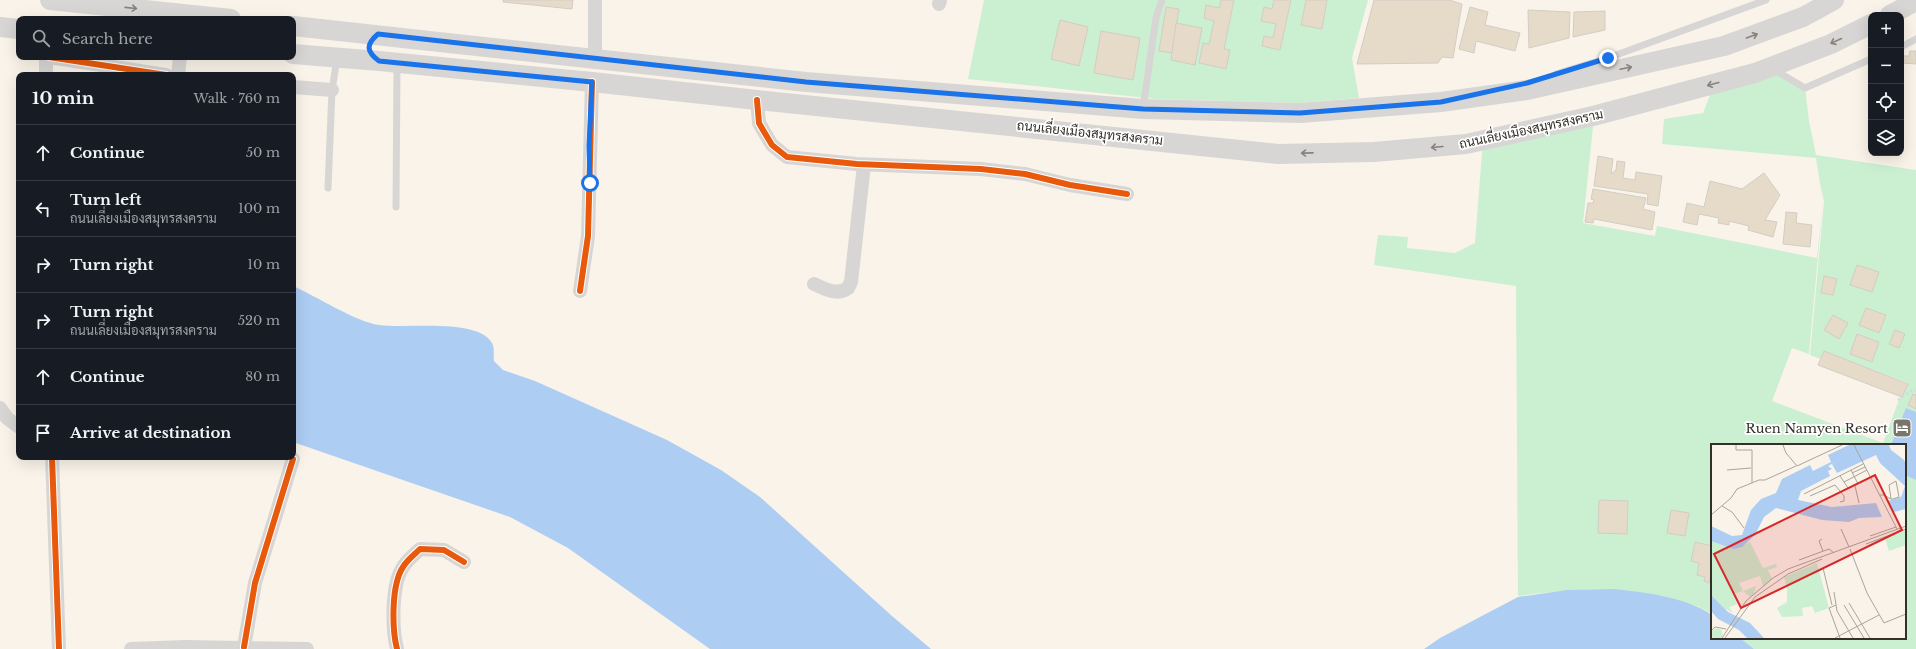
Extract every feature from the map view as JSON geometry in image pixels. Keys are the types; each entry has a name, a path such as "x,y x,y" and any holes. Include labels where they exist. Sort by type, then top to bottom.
{"main road":[{"path":"50,0 202,16"},
{"name":"ถนนเลี่ยงเมืองสมุทรสงคราม","path":"296,26 378,34 806,82 1143,109 1300,113 1441,102 1527,90 1724,46 1803,17 1834,0"},
{"name":"ถนนเลี่ยงเมืองสมุทรสงคราม","path":"296,54 592,82 1278,154 1374,152 1466,144 1593,116 1755,73 1831,44 1868,26"},
{"path":"0,28 16,29"},
{"path":"337,58 348,53 351,47 348,35 338,30"},
{"path":"378,34 372,39 369,50 371,54 388,62"}],"street":[{"path":"595,0 595,59"},
{"path":"46,72 48,60"},
{"path":"68,60 146,72"},
{"path":"178,72 180,60"},
{"path":"580,291 588,236 592,82"},
{"path":"296,87 332,90"},
{"path":"757,100 759,123 772,145 787,157 864,165 981,169 1025,174 1070,185 1126,194"},
{"path":"814,284 831,291 838,292 848,288 851,282 864,165"},
{"path":"0,408 7,418 16,424"},
{"path":"52,460 59,649"},
{"path":"244,647 255,583 293,460"},
{"path":"397,649 393,617 394,597 402,568 420,549 444,550 464,562"},
{"path":"131,649 244,647 308,649"}],"lane":[{"path":"1143,109 1156,18 1162,0"},
{"path":"1549,76 1608,58 1766,0"},
{"path":"1904,46 1916,40"},
{"path":"328,188 332,90 337,58"},
{"path":"1755,73 1778,72 1805,88 1868,60"},
{"path":"388,62 396,207"},
{"path":"1441,102 1535,80"}],"path":[{"path":"1898,400 1912,391 1916,391"}],"green space":[{"path":"984,0 1368,0 1352,58 1359,98 1299,103 1156,99 968,79"},
{"path":"1755,73 1778,73 1805,88 1809,121 1816,155 1916,170 1916,649 1754,649 1741,639 1906,639 1906,444 1711,444 1711,613 1682,601 1614,590 1576,590 1518,596 1516,286 1374,265 1378,235 1408,237 1407,248 1455,253 1475,243 1483,140 1593,116","holes":["1714,85 1703,113 1664,119 1662,144 1816,158 1823,202 1817,258 1657,226 1655,236 1583,223 1594,117","1821,184 1824,202 1810,355 1821,359 1824,351 1908,383 1902,397 1900,397 1883,443 1772,401 1792,348 1809,354 1823,202"]}],"water":[{"path":"296,287 348,314 370,323 391,326 457,327 472,330 484,335 493,345 494,361 503,370 535,381 667,440 721,470 760,497 892,616 931,649 710,649 568,548 510,517 296,443"},
{"path":"1906,408 1916,412 1916,480 1906,475 1906,444 1891,444"},
{"path":"1613,589 1664,596 1690,604 1711,614 1711,639 1741,639 1754,649 1424,649 1440,638 1518,597 1567,590"}],"building":[{"path":"503,0 573,0 572,9 503,2"},
{"path":"1221,0 1234,0 1224,49 1230,50 1226,69 1199,63 1203,43 1209,44 1214,21 1204,18 1206,5 1219,8"},
{"path":"1274,0 1291,0 1280,50 1262,46 1264,36 1273,38 1276,24 1261,21 1264,7 1272,9"},
{"path":"1306,0 1327,0 1322,29 1301,25"},
{"path":"1374,0 1449,0 1462,4 1453,58 1442,57 1438,63 1357,64"},
{"path":"1166,7 1179,9 1172,53 1159,51"},
{"path":"1470,7 1488,12 1485,25 1520,33 1515,51 1476,41 1474,53 1459,49"},
{"path":"1528,10 1570,12 1569,38 1529,48"},
{"path":"1605,11 1605,30 1573,37 1574,12"},
{"path":"1060,20 1088,27 1079,66 1051,59"},
{"path":"1176,23 1202,28 1195,65 1171,60"},
{"path":"1101,31 1140,38 1133,80 1094,73"},
{"path":"1910,51 1916,51 1916,64 1904,63 1904,56 1909,56"},
{"path":"1598,156 1613,159 1611,174 1616,170 1617,161 1625,162 1623,178 1635,180 1636,172 1662,176 1658,206 1647,204 1648,194 1594,186"},
{"path":"1764,173 1780,195 1765,220 1777,222 1773,237 1748,230 1749,226 1729,221 1729,225 1718,223 1719,218 1699,214 1697,225 1683,222 1687,203 1704,207 1710,181 1742,189"},
{"path":"1593,189 1646,198 1643,209 1655,212 1652,230 1594,219 1593,223 1585,222 1588,203 1593,203 1594,200 1591,199"},
{"path":"1786,212 1797,213 1796,223 1812,225 1810,247 1783,244"},
{"path":"1857,265 1879,272 1872,292 1850,285"},
{"path":"1824,276 1837,279 1833,295 1821,293"},
{"path":"1866,308 1886,315 1879,333 1859,325"},
{"path":"1833,315 1848,323 1839,339 1824,330"},
{"path":"1895,330 1905,334 1899,348 1889,344"},
{"path":"1857,334 1879,342 1872,362 1850,354"},
{"path":"1824,351 1908,384 1902,397 1818,365"},
{"path":"1913,394 1916,395 1916,409 1908,405"},
{"path":"1599,500 1628,501 1627,534 1598,533"},
{"path":"1671,510 1689,513 1685,536 1667,533"},
{"path":"1695,542 1711,546 1711,574 1709,583 1704,581 1705,577 1697,575 1699,563 1691,561"}],"cycle path":[{"path":"68,60 146,72"},
{"path":"580,291 588,236 592,82"},
{"path":"757,100 759,123 772,145 787,157 857,164 981,169 1025,174 1070,185 1127,194"},
{"path":"52,460 59,649"},
{"path":"244,647 255,583 293,460"},
{"path":"397,649 394,630 396,585 405,564 420,549 444,550 464,562"}],"place":[{"name":"Ruen Namyen Resort","path":"1902,428"}],"route":[{"path":"590,183 589,146 592,82 379,61 371,54 369,50 369,44 372,39 378,34 806,82 1143,109 1300,113 1441,102 1527,83 1608,58"}]}
